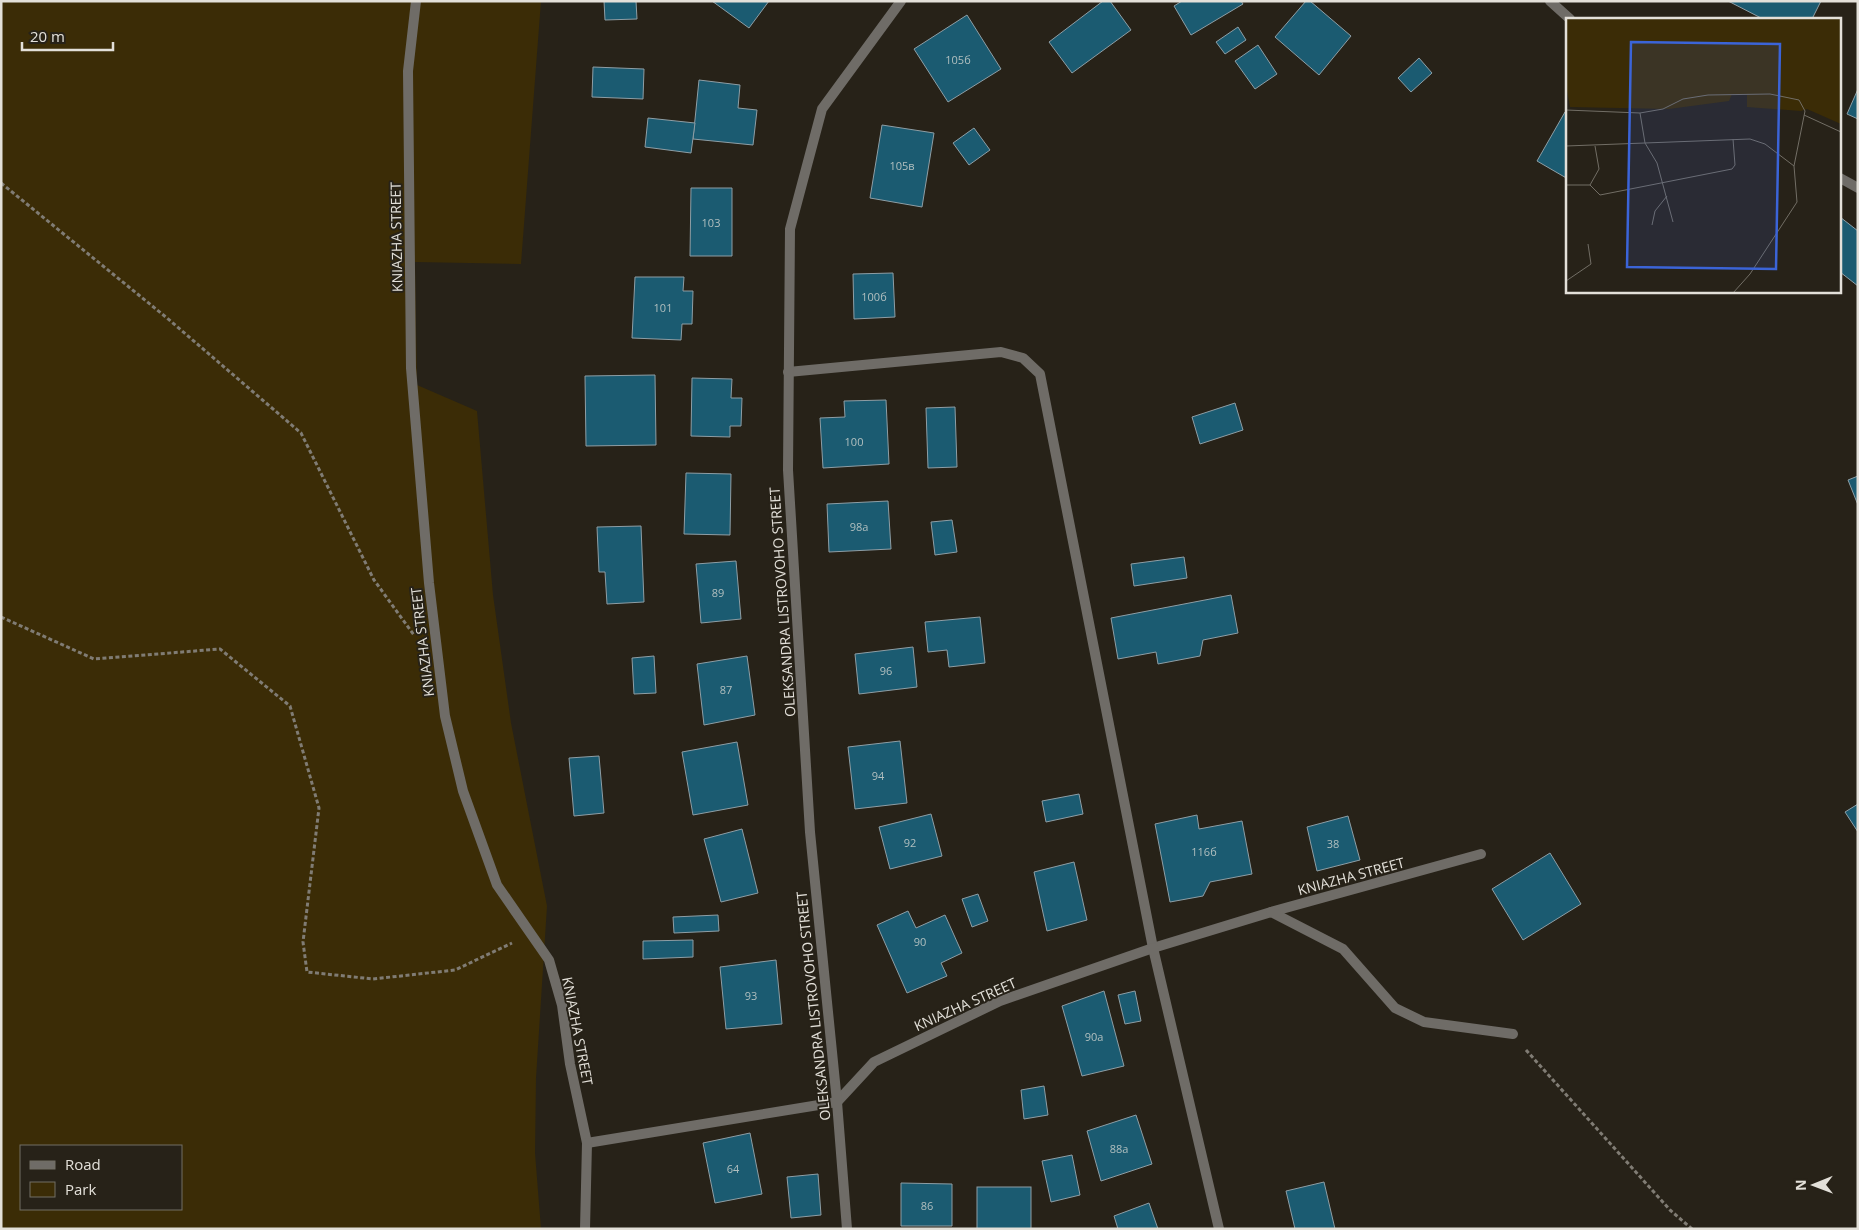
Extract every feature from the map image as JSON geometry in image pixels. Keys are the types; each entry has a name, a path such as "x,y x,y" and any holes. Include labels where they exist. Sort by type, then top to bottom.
{"street":[{"name":"KNIAZHA STREET","path":"416,1 408,71 411,368 429,583 445,716 463,791 497,885 549,960 562,1004 570,1064 587,1142"},
{"name":"OLEKSANDRA LISTROVOHO STREET","path":"847,1229 837,1102 810,832 788,470 790,229 822,108 901,1"},
{"path":"1550,1 1569,18"},
{"path":"1842,179 1858,188"},
{"path":"788,372 1001,352 1023,358 1040,374 1153,948 1219,1229"},
{"name":"KNIAZHA STREET","path":"837,1102 874,1062 1000,1001 1153,948 1271,912 1481,854"},
{"path":"1271,912 1343,949 1395,1008 1424,1022 1513,1034"},
{"path":"585,1229 587,1142 837,1102"}],"path":[{"path":"1,184 167,318 301,433 374,580 417,640"},
{"path":"1,617 94,659 220,649 290,706 319,808 303,942 307,972 373,979 455,970 531,935"},
{"path":"1513,1034 1670,1210 1692,1229"}],"green space":[{"path":"1,1 541,1 521,264 415,262 417,385 477,411 493,595 511,723 547,906 536,1078 535,1153 541,1229 1,1229"}],"building":[{"path":"604,1 636,1 637,19 605,20"},
{"path":"712,1 769,1 749,28"},
{"path":"1103,1 1110,1 1131,30 1072,73 1049,42"},
{"path":"1182,1 1241,1 1243,4 1191,35 1174,6"},
{"path":"1306,1 1310,1 1351,36 1319,75 1275,37"},
{"path":"1728,1 1821,1 1812,18 1761,18"},
{"path":"967,15 1001,69 948,102 914,49"},
{"path":"1238,27 1246,40 1225,54 1216,42"},
{"path":"1258,45 1277,74 1255,89 1235,61"},
{"path":"1419,58 1432,73 1411,92 1398,78"},
{"path":"593,67 644,69 643,99 592,97"},
{"path":"699,80 740,85 738,108 757,110 753,145 693,139"},
{"path":"1858,89 1858,119 1847,114"},
{"path":"1565,112 1566,178 1537,161"},
{"path":"648,118 695,123 691,153 645,147"},
{"path":"882,125 934,133 922,207 870,198"},
{"path":"974,128 990,150 969,165 953,143"},
{"path":"691,188 732,188 732,256 690,256"},
{"path":"1842,219 1858,231 1858,286 1842,274"},
{"path":"893,273 895,317 854,319 853,274"},
{"path":"635,277 684,277 683,291 693,291 692,324 682,324 681,340 632,338"},
{"path":"655,375 656,445 586,446 585,376"},
{"path":"692,378 732,379 731,398 742,398 741,426 730,426 730,437 691,436"},
{"path":"886,400 889,464 823,468 820,418 845,417 844,401"},
{"path":"1235,403 1243,430 1200,444 1192,417"},
{"path":"955,407 957,467 928,468 926,408"},
{"path":"686,473 731,474 730,535 684,534"},
{"path":"1858,476 1858,505 1848,480"},
{"path":"888,501 891,549 829,552 827,504"},
{"path":"952,520 957,552 935,555 931,522"},
{"path":"641,526 644,602 607,604 605,572 599,572 597,527"},
{"path":"1184,557 1187,578 1134,586 1131,564"},
{"path":"736,561 741,619 701,623 696,564"},
{"path":"1231,595 1238,633 1203,640 1200,656 1158,664 1156,652 1118,659 1111,618"},
{"path":"980,617 985,663 949,667 947,650 928,652 925,622"},
{"path":"913,647 917,687 859,694 855,654"},
{"path":"654,656 656,693 634,694 632,658"},
{"path":"747,656 755,715 704,725 697,664"},
{"path":"900,741 907,803 855,809 848,747"},
{"path":"737,742 748,805 693,815 682,752"},
{"path":"599,756 604,813 574,816 569,758"},
{"path":"1079,794 1083,814 1046,822 1042,801"},
{"path":"1858,804 1858,832 1845,812"},
{"path":"931,814 942,856 890,869 879,827"},
{"path":"1197,815 1199,829 1242,821 1252,874 1210,882 1203,896 1170,902 1155,824"},
{"path":"1348,816 1360,860 1317,871 1307,827"},
{"path":"742,829 758,893 721,902 704,839"},
{"path":"1550,853 1581,904 1523,940 1492,889"},
{"path":"1074,862 1087,920 1047,931 1034,872"},
{"path":"978,894 988,921 972,927 962,899"},
{"path":"908,911 916,928 945,915 962,953 941,963 947,976 907,993 877,925"},
{"path":"718,915 719,931 674,933 673,917"},
{"path":"693,940 693,957 643,959 643,941"},
{"path":"776,960 782,1024 726,1029 720,967"},
{"path":"1104,991 1124,1066 1082,1076 1062,1006"},
{"path":"1135,991 1141,1021 1125,1024 1118,995"},
{"path":"1044,1086 1048,1115 1024,1119 1021,1090"},
{"path":"1136,1115 1152,1164 1101,1181 1087,1131"},
{"path":"750,1133 762,1194 715,1203 703,1143"},
{"path":"1072,1155 1080,1195 1051,1202 1042,1161"},
{"path":"818,1174 821,1215 791,1218 787,1177"},
{"path":"1324,1182 1335,1229 1295,1229 1286,1191"},
{"path":"901,1183 952,1184 952,1226 901,1226"},
{"path":"977,1187 1031,1187 1031,1229 977,1229"},
{"path":"1149,1203 1158,1229 1118,1229 1114,1216"}]}
